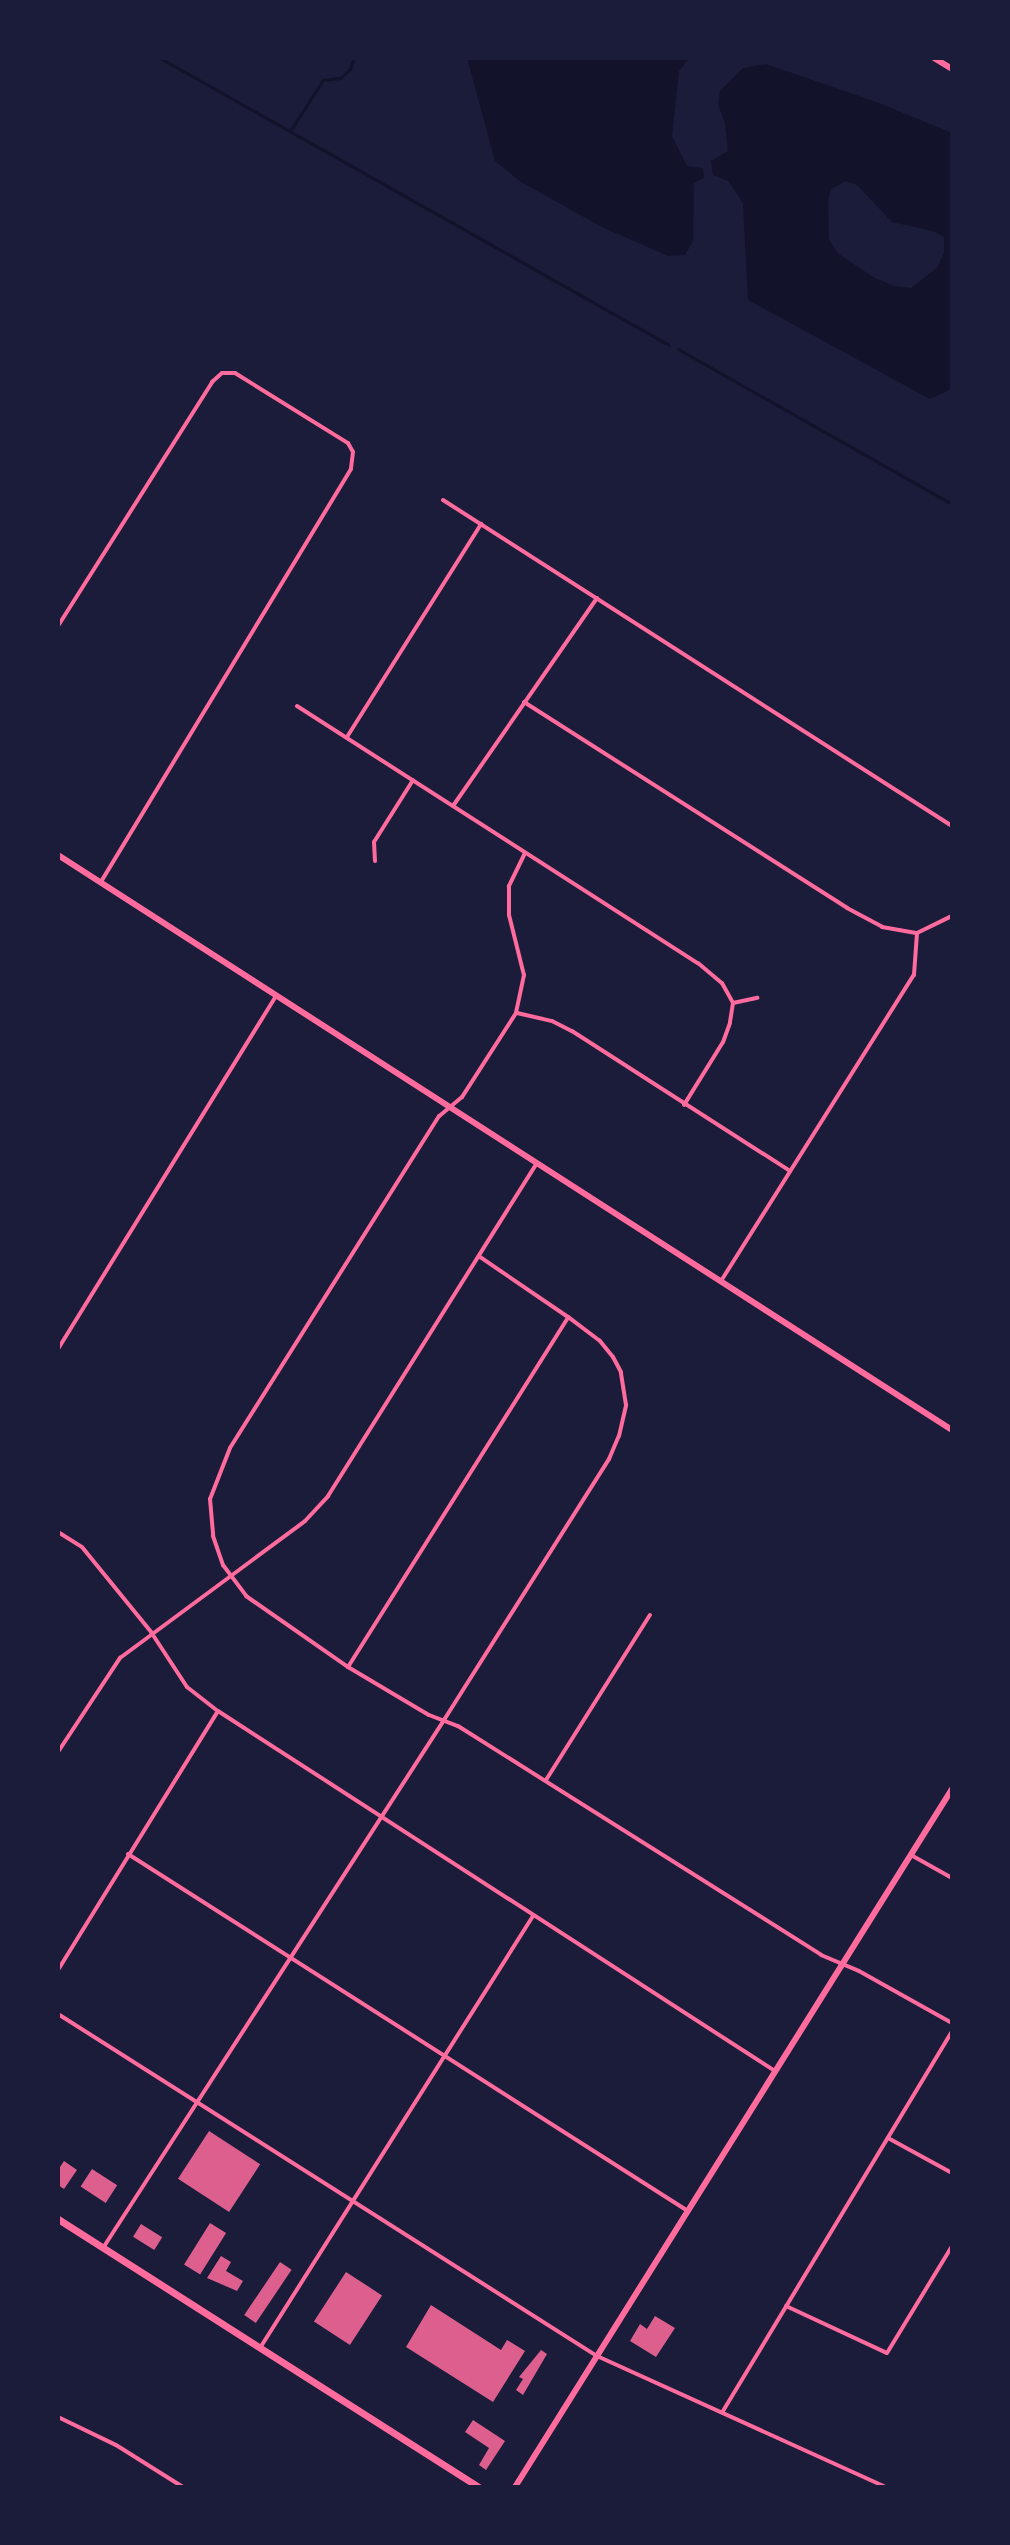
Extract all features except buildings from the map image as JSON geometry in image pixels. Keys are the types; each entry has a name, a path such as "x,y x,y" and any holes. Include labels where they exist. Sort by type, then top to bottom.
{"main road":[{"path":"58,2219 479,2487"}],"street":[{"path":"934,58 952,69"},
{"path":"58,626 212,382 222,373 235,373 348,443 353,452 351,469 101,882"},
{"path":"443,500 952,826"},
{"path":"347,737 481,524"},
{"path":"453,806 597,598"},
{"path":"524,702 847,908 882,927 917,933 952,916"},
{"path":"297,706 713,974 733,1003 723,1042 684,1105"},
{"path":"375,861 374,842 413,780"},
{"path":"525,853 509,886 509,915 524,975 516,1013 462,1097 449,1108 422,1143 218,1472 210,1499 213,1536 230,1576 246,1596 348,1667 546,1780 821,1955 952,2023"},
{"path":"58,855 952,1430"},
{"path":"721,1281 914,975 917,933"},
{"path":"58,1349 277,995"},
{"path":"733,1003 757,998"},
{"path":"516,1013 552,1021 572,1031 790,1171"},
{"path":"58,1752 107,1674 151,1632 305,1521 328,1496 537,1163"},
{"path":"103,2248 288,1957 444,1720 609,1459 619,1436 626,1405 621,1372 600,1341 480,1257"},
{"path":"348,1667 568,1317"},
{"path":"58,1532 82,1547 151,1632 187,1687 218,1711 775,2071"},
{"path":"546,1780 650,1615"},
{"path":"58,1970 218,1711"},
{"path":"515,2487 952,1789"},
{"path":"128,1854 444,2059 688,2211"},
{"path":"911,1855 952,1878"},
{"path":"260,2348 533,1916"},
{"path":"58,2014 597,2356 886,2487"},
{"path":"723,2411 952,2032"},
{"path":"888,2138 952,2173"},
{"path":"786,2306 887,2353 952,2246"},
{"path":"58,2417 116,2445 183,2487"}],"shaded area":[{"path":"467,58 689,58 679,71 672,136 687,166 703,168 704,178 694,183 693,241 685,255 668,256 602,227 521,182 495,161"},
{"path":"766,64 879,103 952,133 951,389 930,399 748,300 743,203 728,181 713,175 711,161 728,151 725,123 718,104 720,91 743,68","holes":["846,181 857,185 892,222 933,231 944,237 944,253 937,268 911,288 894,286 873,277 839,254 829,240 828,202 831,189"]}],"waterway":[{"path":"160,58 669,345"},
{"path":"290,131 323,80 340,78 350,69 354,58"},
{"path":"678,349 952,504"}]}
